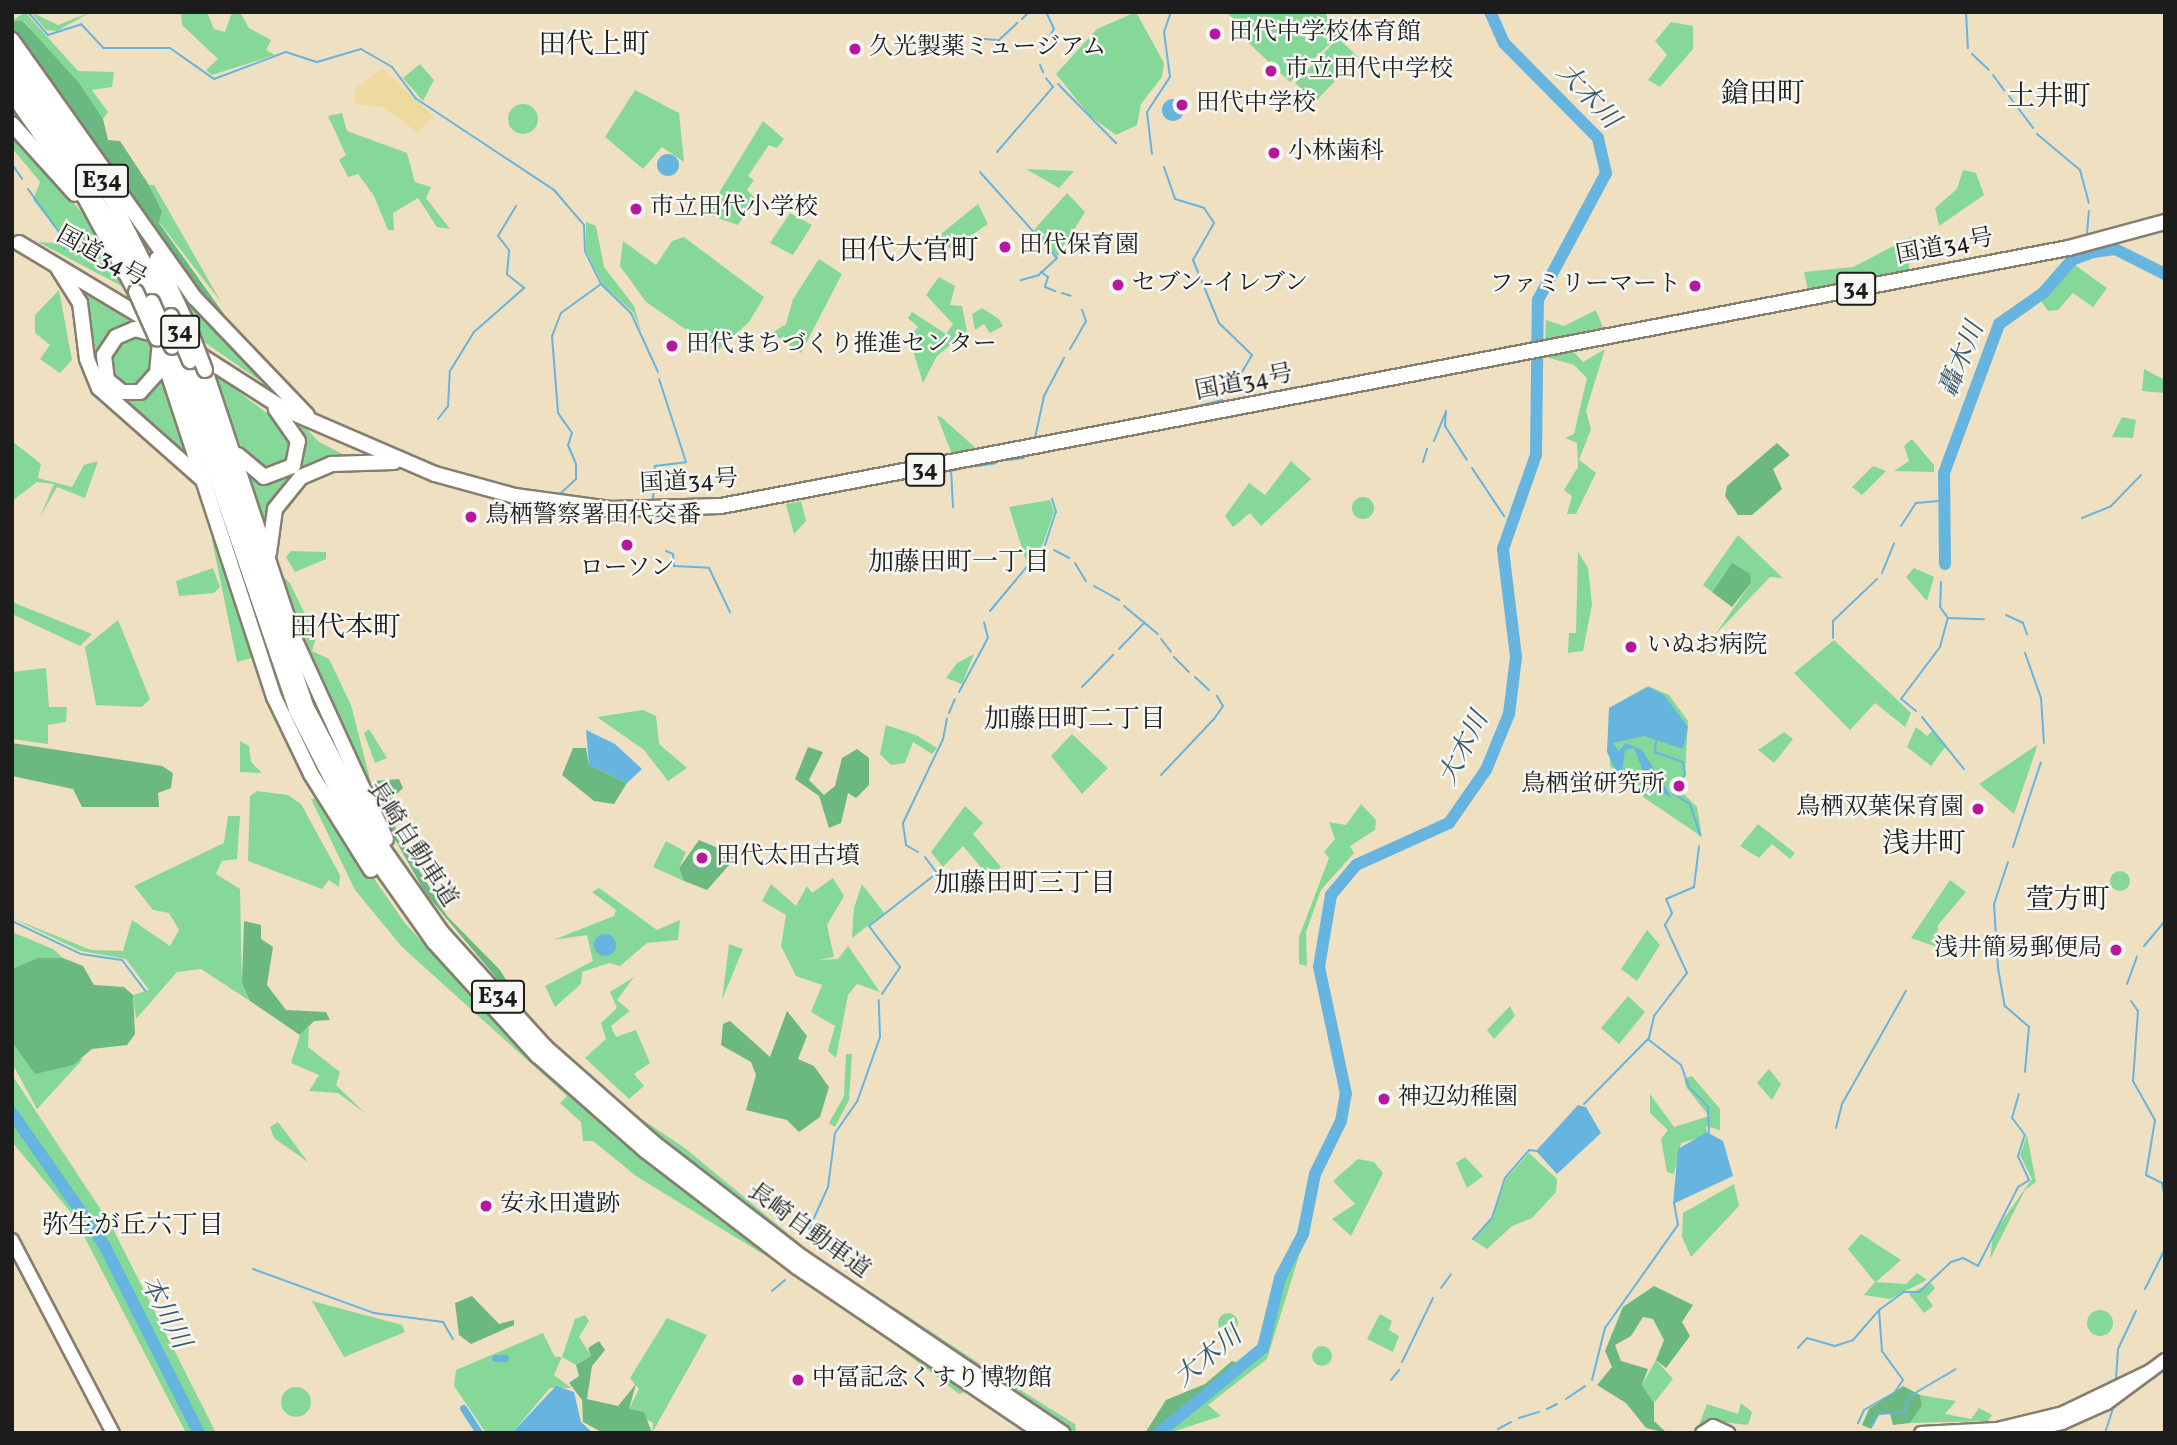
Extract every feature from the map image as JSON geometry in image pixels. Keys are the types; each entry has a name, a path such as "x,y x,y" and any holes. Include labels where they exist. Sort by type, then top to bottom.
{"highway":[{"path":"12,41 18,57 220,328 311,418"},
{"name":"長崎自動車道","path":"18,57 107,190 171,316 190,361 287,658 330,756 425,911 522,1023 621,1116 729,1202 1062,1433"},
{"name":"長崎自動車道","path":"12,77 83,174 152,302 172,347 269,641 320,763 397,893 491,1008 581,1096 722,1210 1042,1433"},
{"path":"12,94 115,248 136,292 156,339 213,500 274,697 311,774 374,874 491,1008"},
{"path":"12,124 115,248"},
{"path":"133,211 207,366 277,589 379,825 444,927 522,1023"},
{"name":"国道34号","path":"15,242 41,254 207,366 335,432 406,464 515,496 600,508 745,504 2069,248 2165,222"},
{"name":"国道34号","path":"15,242 110,285 335,432"},
{"path":"41,254 76,294 87,359 105,397 185,458 213,500"},
{"path":"156,339 160,365 150,385 128,394 111,385 104,355 128,331 150,330 207,366"},
{"path":"225,429 239,458 257,474 283,474 297,461 298,441 288,421 243,385"},
{"path":"277,589 270,526 293,484 332,464 406,464"}],"main road":[{"path":"12,1240 113,1433"},
{"path":"2017,1433 2062,1423 2107,1403 2165,1360"},
{"path":"1921,1433 1997,1429 2063,1413 2150,1371"},
{"path":"1702,1433 1713,1426 1728,1433"}],"green space":[{"path":"25,12 78,71 114,72 112,87 92,90 108,112 103,119 24,21 12,21"},
{"path":"31,12 58,25 91,12 57,31 46,30"},
{"path":"181,12 207,12 214,29 225,32 232,12 240,12 249,28 271,40 266,50 275,55 212,75 206,70 218,59 182,25"},
{"path":"1136,12 1164,63 1162,77 1141,104 1137,125 1116,135 1090,116 1056,74 1097,29"},
{"path":"1226,12 1324,12 1340,34 1290,82 1236,31 1241,26"},
{"path":"12,21 23,21 79,83 103,119 108,140 120,141 149,185 162,211 159,223 236,331 231,334 146,224 85,127 12,32"},
{"path":"1671,22 1693,26 1693,49 1660,87 1648,80 1667,55 1655,41"},
{"path":"1338,38 1358,57 1315,102 1295,83"},
{"path":"420,64 434,80 423,101 403,78"},
{"path":"635,90 679,113 684,162 662,147 643,169 605,137"},
{"path":"523,104 534,108 538,119 534,130 523,134 512,130 508,119 512,108"},
{"path":"342,113 347,131 407,153 415,182 431,187 426,198 450,229 437,227 418,198 393,213 394,230 388,230 374,196 358,174 348,177 339,160 346,155 328,116"},
{"path":"763,121 784,139 777,148 769,145 748,176 754,180 747,190 755,198 738,225 706,214"},
{"path":"12,131 91,223 129,290 38,242 56,243 60,234 33,200 40,182 12,148"},
{"path":"1026,169 1074,171 1059,188"},
{"path":"1963,170 1976,173 1984,195 1939,226 1935,208 1957,189"},
{"path":"149,185 154,185 221,302 159,222 162,211"},
{"path":"1067,193 1085,212 1057,257 1033,231"},
{"path":"978,204 988,224 951,249 936,238"},
{"path":"790,213 812,225 793,255 770,243"},
{"path":"586,222 596,226 604,267 634,306 641,331 633,312 603,285 586,250"},
{"path":"684,237 764,297 749,322 717,351 646,302 620,266 623,241 656,265 672,241"},
{"path":"1911,237 1909,270 1808,290 1804,272 1853,267"},
{"path":"819,259 842,274 801,353 772,333 786,324 793,299"},
{"path":"2075,265 2107,288 2093,307 2073,293 2058,310 2048,311 2041,301"},
{"path":"172,276 261,378 259,380 197,337"},
{"path":"70,277 147,324 101,351 98,367 105,385 146,395 165,371 193,461 130,416 98,380"},
{"path":"939,277 955,286 950,305 962,306 967,331 937,356 923,383 909,338 918,327 908,318 912,312 946,334 953,324 926,295"},
{"path":"59,290 72,360 60,373 40,359 50,345 35,333 35,315"},
{"path":"982,308 999,319 1003,326 990,333 984,324 975,330 972,314"},
{"path":"1596,310 1604,330 1545,341 1546,320 1564,326"},
{"path":"150,335 155,368 138,387 128,388 109,373 108,358 126,337"},
{"path":"1605,349 1586,411 1591,429 1579,460 1596,473 1576,514 1567,514 1572,496 1564,490 1578,467 1577,443 1565,438 1574,434 1587,378 1574,365 1546,357 1574,352 1583,362"},
{"path":"2144,369 2165,380 2165,393 2142,391"},
{"path":"211,371 289,430 292,457 273,472 246,459"},
{"path":"937,416 941,417 979,451 953,457"},
{"path":"2122,417 2136,420 2133,438 2112,437"},
{"path":"301,423 319,442 350,458 296,476 266,534 246,472 279,481 294,471 303,456"},
{"path":"1912,439 1934,465 1934,472 1894,471 1909,461 1904,446"},
{"path":"12,441 41,464 38,478 72,487 84,465 98,461 85,498 57,487 40,517 54,484 37,482 12,501"},
{"path":"1777,443 1790,455 1773,469 1782,489 1752,515 1738,515 1725,496 1727,486"},
{"path":"1291,461 1311,479 1261,526 1250,513 1233,527 1225,516 1249,483 1265,495"},
{"path":"1873,466 1886,471 1862,495 1852,487"},
{"path":"1363,497 1371,500 1374,508 1371,516 1363,519 1355,516 1352,508 1355,500"},
{"path":"1050,500 1054,512 1043,544 1028,567 1009,507"},
{"path":"801,501 806,521 794,534 786,504"},
{"path":"218,530 255,657 237,662 212,540"},
{"path":"1738,535 1783,578 1770,577 1715,635 1751,583 1732,563 1712,592 1703,585"},
{"path":"291,551 326,552 326,559 295,572 286,557"},
{"path":"1578,552 1588,568 1592,604 1583,651 1568,653 1569,633 1576,633"},
{"path":"1732,563 1750,574 1751,583 1732,607 1712,592"},
{"path":"213,568 220,587 214,593 179,596 176,581"},
{"path":"1914,568 1934,577 1927,601 1906,577"},
{"path":"277,571 290,583 316,637 312,651 329,659 351,705 372,787 426,894 349,753"},
{"path":"12,602 92,634 80,646 12,614"},
{"path":"118,620 150,699 142,707 96,705 85,647"},
{"path":"1834,640 1911,713 1905,727 1875,703 1850,730 1794,673"},
{"path":"974,654 962,684 946,678 957,663"},
{"path":"46,668 49,707 67,707 66,722 48,725 48,744 12,739 12,672"},
{"path":"1648,686 1669,695 1688,721 1684,794 1697,807 1702,837 1624,784 1610,766 1609,708"},
{"path":"643,710 656,716 659,744 687,768 668,781 644,750 597,717"},
{"path":"886,725 916,735 937,748 932,754 913,742 905,763 891,765 880,754"},
{"path":"1916,727 1927,736 1932,731 1946,746 1931,766 1907,747"},
{"path":"369,729 387,758 375,763 364,733"},
{"path":"1784,732 1793,739 1774,763 1758,750"},
{"path":"1072,734 1108,768 1082,794 1051,756"},
{"path":"240,741 249,746 251,762 262,773 240,772"},
{"path":"12,743 162,766 173,773 171,788 158,793 159,807 82,807 73,789 12,776"},
{"path":"2037,745 2036,750 2014,814 1979,784"},
{"path":"808,747 823,752 809,780 824,795 835,786 842,758 857,749 869,758 869,785 856,798 848,793 841,823 829,828 819,796 795,779"},
{"path":"573,748 586,748 589,765 627,783 614,804 594,801 562,775"},
{"path":"399,779 403,788 386,804 400,839 447,916 500,970 530,1018 426,894 389,829 372,787 374,781"},
{"path":"257,791 288,795 301,804 340,875 339,887 329,880 322,889 248,861 250,796"},
{"path":"319,798 404,922 513,1040 692,1197 789,1270 636,1176 593,1141 583,1141 581,1122 560,1103 567,1096 402,947 355,890 311,799"},
{"path":"1361,804 1376,820 1375,830 1350,846 1354,853 1321,890 1306,932 1307,966 1299,964 1299,937 1329,858 1324,852 1335,839 1329,822 1346,825"},
{"path":"965,806 983,823 973,834 1001,867 990,878 963,846 943,867 931,852"},
{"path":"228,816 240,816 237,859 222,861 216,874 240,889 242,983 250,1001 201,969 177,972 136,1019 133,995 149,990 126,959 81,951 12,918 91,950 123,951 132,920 170,946 179,930 169,913 153,910 134,886 224,843"},
{"path":"1758,824 1795,853 1790,859 1772,844 1759,858 1740,846"},
{"path":"699,840 737,856 707,890 684,881 679,868"},
{"path":"666,841 686,852 679,868 684,881 653,867"},
{"path":"2120,871 2127,874 2130,881 2127,888 2120,891 2113,888 2110,881 2113,874"},
{"path":"833,878 844,896 827,925 834,957 818,960 838,959 848,946 880,992 857,984 848,995 836,1058 828,1051 835,1026 811,1012 822,985 796,976 781,946 786,915 762,901 771,884 796,906 807,886 812,893"},
{"path":"1950,880 1966,892 1938,925 1937,947 1911,938"},
{"path":"862,884 884,913 852,938 854,908"},
{"path":"599,888 657,930 680,920 678,940 647,943 620,966 609,963 582,972 581,984 555,1007 545,986 593,961 587,935 553,940 614,916 616,910 592,892"},
{"path":"244,921 261,925 261,939 273,947 267,985 286,1010 326,1012 330,1020 314,1021 300,1035 250,1001 242,983"},
{"path":"1647,930 1660,945 1637,981 1621,969"},
{"path":"12,932 53,949 63,958 37,958 12,969"},
{"path":"729,944 743,949 722,1000"},
{"path":"37,958 63,958 83,966 94,985 124,987 133,995 135,1034 127,1045 92,1049 73,1065 35,1074 12,1042 12,969"},
{"path":"634,977 617,1000 630,1011 611,1026 616,1037 636,1030 650,1063 634,1074 644,1086 629,1099 585,1058 606,1039 601,1023 617,1008 610,992"},
{"path":"1628,996 1645,1012 1619,1044 1601,1028"},
{"path":"1510,1006 1515,1016 1494,1039 1487,1030"},
{"path":"787,1011 807,1036 798,1059 814,1066 829,1087 820,1117 799,1132 787,1120 746,1110 756,1075 751,1062 721,1045 723,1024 730,1021 770,1057"},
{"path":"309,1027 308,1047 340,1072 336,1085 366,1114 338,1093 309,1091 319,1075 291,1063 300,1035"},
{"path":"12,1042 30,1066 83,1059 37,1109 12,1063"},
{"path":"846,1054 852,1054 849,1100 835,1127 829,1123 844,1096"},
{"path":"1769,1069 1781,1084 1772,1100 1757,1083"},
{"path":"12,1075 111,1225 216,1433 203,1433 100,1229 14,1108"},
{"path":"1692,1076 1720,1109 1720,1130 1706,1126 1707,1135 1681,1143 1674,1174 1667,1172 1661,1139 1668,1130 1650,1113 1650,1094 1674,1127 1709,1116 1686,1087 1684,1079"},
{"path":"618,1103 686,1149 808,1250 747,1207"},
{"path":"12,1122 93,1235 193,1433 186,1433 73,1215 12,1142"},
{"path":"278,1122 308,1162 274,1138 270,1127"},
{"path":"2027,1135 2036,1182 2025,1190 1990,1259 1993,1234 2032,1179 2020,1155"},
{"path":"1529,1153 1557,1179 1556,1192 1532,1218 1512,1226 1487,1249 1473,1240 1492,1218 1506,1179"},
{"path":"1465,1157 1483,1176 1467,1188 1456,1163"},
{"path":"1358,1159 1374,1162 1383,1173 1351,1236 1332,1219 1355,1204 1333,1181"},
{"path":"1734,1184 1739,1206 1691,1257 1682,1237 1683,1213"},
{"path":"1861,1234 1901,1260 1876,1282 1906,1284 1917,1273 1927,1280 1890,1299 1864,1295 1875,1282 1848,1249"},
{"path":"1302,1246 1267,1359 1208,1405 1221,1416 1169,1433 1264,1351 1283,1278"},
{"path":"1931,1283 1935,1288 1927,1297 1933,1306 1924,1313 1909,1294"},
{"path":"1654,1286 1693,1305 1682,1322 1690,1336 1666,1368 1656,1360 1664,1340 1653,1319 1643,1317 1631,1336 1615,1345 1621,1361 1648,1369 1642,1385 1654,1403 1654,1421 1667,1433 1646,1428 1626,1403 1597,1385 1612,1367 1605,1351 1623,1307"},
{"path":"472,1296 499,1324 514,1320 514,1325 471,1344 459,1335 455,1303"},
{"path":"312,1301 402,1325 405,1332 344,1357"},
{"path":"894,1307 980,1364 980,1370 888,1309"},
{"path":"2100,1310 2109,1314 2113,1323 2109,1332 2100,1336 2091,1332 2087,1323 2091,1314"},
{"path":"1228,1313 1235,1316 1238,1323 1235,1330 1228,1333 1221,1330 1218,1323 1221,1316"},
{"path":"1380,1314 1392,1321 1389,1330 1399,1336 1393,1352 1367,1339"},
{"path":"585,1315 589,1321 579,1337 591,1356 576,1365 562,1357 575,1319"},
{"path":"667,1318 707,1335 652,1433 653,1423 629,1409 639,1389 630,1378"},
{"path":"875,1329 965,1392 959,1394"},
{"path":"543,1333 555,1357 562,1357 554,1375 571,1388 550,1388 512,1433 486,1433 454,1386 456,1370"},
{"path":"599,1341 605,1350 592,1366 587,1399 618,1406 636,1384 629,1409 644,1412 652,1433 603,1433 583,1422 582,1400 569,1383 579,1376 576,1365 591,1356 588,1348"},
{"path":"1318,1346 1326,1346 1332,1356 1326,1366 1318,1366 1312,1360 1312,1352"},
{"path":"1656,1360 1673,1379 1654,1403 1642,1385"},
{"path":"1232,1361 1239,1363 1222,1381 1166,1420 1169,1433 1145,1433 1166,1400 1205,1384"},
{"path":"998,1376 1075,1424 1076,1433 991,1378"},
{"path":"1903,1386 1920,1395 1922,1406 1910,1423 1893,1425 1890,1413 1879,1415 1871,1429 1862,1425 1869,1409"},
{"path":"296,1387 302,1388 310,1396 310,1408 302,1416 296,1417 290,1416 282,1408 281,1402 282,1396 290,1388"},
{"path":"1920,1395 1956,1401 1945,1414 1971,1419 1979,1408 1992,1415 1988,1421 1910,1423 1922,1406"},
{"path":"1741,1403 1752,1412 1748,1425 1715,1421 1696,1433 1707,1404 1738,1414"}],"sand":[{"path":"382,68 434,117 417,132 383,107 354,104 355,89"}],"water":[{"path":"1173,99 1181,102 1184,110 1181,118 1173,121 1165,118 1162,110 1165,102"},
{"path":"668,154 676,157 679,165 676,173 668,176 660,173 657,165 660,157"},
{"path":"1648,687 1664,695 1688,727 1683,749 1644,736 1613,743 1619,751 1626,743 1642,750 1672,798 1648,784 1634,748 1625,750 1621,781 1607,752 1609,708"},
{"path":"586,730 615,744 642,769 627,783 589,765"},
{"path":"605,934 613,937 616,945 613,953 605,956 597,953 594,945 597,937"},
{"path":"1578,1105 1586,1107 1601,1133 1557,1174 1536,1151"},
{"path":"1707,1132 1723,1141 1733,1176 1673,1204 1678,1149"},
{"path":"556,1386 574,1392 581,1422 593,1433 512,1433"}],"waterway":[{"path":"28,12 48,35 81,24 103,48 170,48 214,79 286,52 317,62 361,49 392,67 415,98 554,190 584,225 585,251 601,284 561,313 552,336 558,413 572,433 568,445 576,464 576,479 560,494"},
{"path":"1022,19 1029,12"},
{"path":"1041,54 1054,29 1046,12"},
{"path":"1152,154 1147,112 1170,77 1164,32 1171,12"},
{"name":"大木川","path":"1159,1433 1263,1348 1280,1278 1303,1234 1315,1174 1341,1121 1346,1094 1319,967 1331,895 1356,865 1449,823 1486,770 1509,714 1516,657 1503,549 1536,455 1538,300 1606,173 1598,138 1504,43 1490,12"},
{"path":"1966,12 1968,48"},
{"path":"974,38 999,40 1017,23"},
{"path":"1972,54 1989,70"},
{"path":"1040,65 1043,72"},
{"path":"1993,75 2004,90"},
{"path":"997,152 1053,87 1046,78"},
{"path":"1058,84 1116,143"},
{"path":"2009,96 2033,128"},
{"path":"2037,134 2080,170 2089,203"},
{"path":"12,164 22,179"},
{"path":"1164,167 1175,199 1204,208 1214,223 1193,260 1219,323 1252,355 1231,391"},
{"path":"980,172 1057,258 1039,275 1021,280"},
{"path":"28,189 67,243 64,249"},
{"path":"438,419 448,406 450,371 474,332 524,288 507,274 509,250 498,236 516,206"},
{"path":"2087,233 2089,211"},
{"name":"轟木川","path":"1945,564 1944,473 1999,324 2043,293 2072,260 2093,252 2115,249 2165,274"},
{"path":"1041,272 1048,277 1045,287 1055,291"},
{"path":"601,284 631,313 658,372"},
{"path":"1062,293 1071,296"},
{"path":"1070,349 1086,321 1082,310"},
{"path":"1035,438 1044,396 1064,358"},
{"path":"653,500 655,466 686,462 659,379"},
{"path":"1166,414 1222,400"},
{"path":"1446,411 1445,426 1467,460"},
{"path":"1434,441 1446,411"},
{"path":"1423,462 1427,449"},
{"path":"1008,460 1024,458"},
{"path":"978,466 996,463"},
{"path":"953,507 951,471 963,468"},
{"path":"1472,468 1504,516"},
{"path":"2082,518 2111,506 2141,475"},
{"path":"990,611 1045,545 1056,512 1052,499"},
{"path":"1901,526 1916,503 1939,501"},
{"path":"1882,573 1894,543"},
{"path":"1054,550 1069,558"},
{"path":"666,551 673,554 674,566 709,568 730,612"},
{"path":"1075,563 1086,581"},
{"path":"1833,638 1833,621 1877,579"},
{"path":"1941,582 1940,607 1948,618 1984,619"},
{"path":"1094,586 1119,600"},
{"path":"1124,606 1158,634"},
{"path":"2006,615 2023,623 2027,634"},
{"path":"1916,711 1901,699 1940,647 1948,618"},
{"path":"959,692 988,638 984,622"},
{"path":"1119,649 1145,622"},
{"path":"1161,639 1171,652"},
{"path":"2025,653 2041,698 2044,743"},
{"path":"1082,687 1113,655"},
{"path":"1174,657 1189,672"},
{"path":"1195,677 1209,690"},
{"path":"1161,775 1214,719 1223,706 1217,696"},
{"path":"949,713 955,699"},
{"path":"1922,717 1964,769"},
{"path":"918,852 906,845 903,823 943,739 947,718"},
{"path":"1656,741 1655,752 1683,762 1685,774 1674,794 1690,804 1700,835"},
{"path":"2013,847 2041,762"},
{"path":"1584,1104 1649,1038 1654,1016 1687,973 1665,925 1672,913 1666,899 1694,887 1699,846"},
{"path":"882,994 900,967 869,926 937,873 925,857"},
{"path":"2008,862 1994,904 1998,968 2005,1006 2029,1027 2025,1072"},
{"path":"12,921 81,954 122,960 145,991"},
{"path":"2144,946 2165,921"},
{"path":"2127,984 2137,957"},
{"path":"1836,1128 1842,1104 1906,991"},
{"path":"809,1229 828,1187 835,1133 857,1102 880,1037 879,1000"},
{"path":"2131,1001 2138,1011 2133,1081 2155,1120 2146,1175 2162,1183 2165,1199"},
{"path":"1649,1040 1681,1065 1689,1087 1708,1107 1709,1132"},
{"path":"1858,1423 1864,1410 1894,1393 1903,1380 1882,1351 1879,1310 1904,1292 1919,1292 1951,1262 1963,1258 1978,1266 2018,1187 2029,1180 2018,1156 2025,1135 2012,1118 2019,1094"},
{"name":"本川川","path":"12,1113 104,1245 199,1433"},
{"path":"1473,1239 1492,1218 1505,1178 1529,1150 1537,1151"},
{"path":"1592,1380 1605,1328 1678,1225 1674,1203"},
{"path":"2145,1289 2165,1249"},
{"path":"253,1269 374,1313 443,1322 453,1339"},
{"path":"1441,1288 1451,1274"},
{"path":"772,1291 785,1280"},
{"path":"1402,1362 1433,1298"},
{"path":"1798,1348 1807,1338 1835,1346 1853,1340 1878,1311"},
{"path":"2116,1378 2118,1349 2136,1311"},
{"path":"495,1358 505,1358"},
{"path":"1872,1426 1878,1414 1904,1412 1910,1396 1956,1369"},
{"path":"1391,1380 1399,1370"},
{"path":"1566,1399 1585,1386"},
{"path":"1547,1409 1557,1404"},
{"path":"463,1408 479,1433"},
{"path":"2105,1433 2113,1409"},
{"path":"1519,1418 1539,1412"},
{"path":"1498,1429 1511,1422"}],"place":[{"name":"田代中学校体育館","path":"1215,34"},
{"name":"久光製薬ミュージアム","path":"855,49"},
{"name":"市立田代中学校","path":"1271,71"},
{"name":"田代中学校","path":"1182,105"},
{"name":"小林歯科","path":"1274,153"},
{"name":"市立田代小学校","path":"636,209"},
{"name":"田代保育園","path":"1005,247"},
{"name":"セブン-イレブン","path":"1118,285"},
{"name":"ファミリーマート","path":"1695,286"},
{"name":"田代まちづくり推進センター","path":"672,346"},
{"name":"鳥栖警察署田代交番","path":"471,517"},
{"name":"ローソン","path":"627,545"},
{"name":"いぬお病院","path":"1631,647"},
{"name":"鳥栖蛍研究所","path":"1679,786"},
{"name":"鳥栖双葉保育園","path":"1978,809"},
{"name":"田代太田古墳","path":"702,858"},
{"name":"浅井簡易郵便局","path":"2116,950"},
{"name":"神辺幼稚園","path":"1384,1099"},
{"name":"安永田遺跡","path":"486,1206"},
{"name":"中冨記念くすり博物館","path":"798,1380"}],"district":[{"name":"田代上町","path":"594,46"},
{"name":"鎗田町","path":"1763,95"},
{"name":"土井町","path":"2049,98"},
{"name":"田代大官町","path":"909,252"},
{"name":"加藤田町一丁目","path":"959,564"},
{"name":"田代本町","path":"345,629"},
{"name":"加藤田町二丁目","path":"1075,721"},
{"name":"浅井町","path":"1924,845"},
{"name":"加藤田町三丁目","path":"1025,885"},
{"name":"萱方町","path":"2068,901"},
{"name":"弥生が丘六丁目","path":"133,1227"}]}
